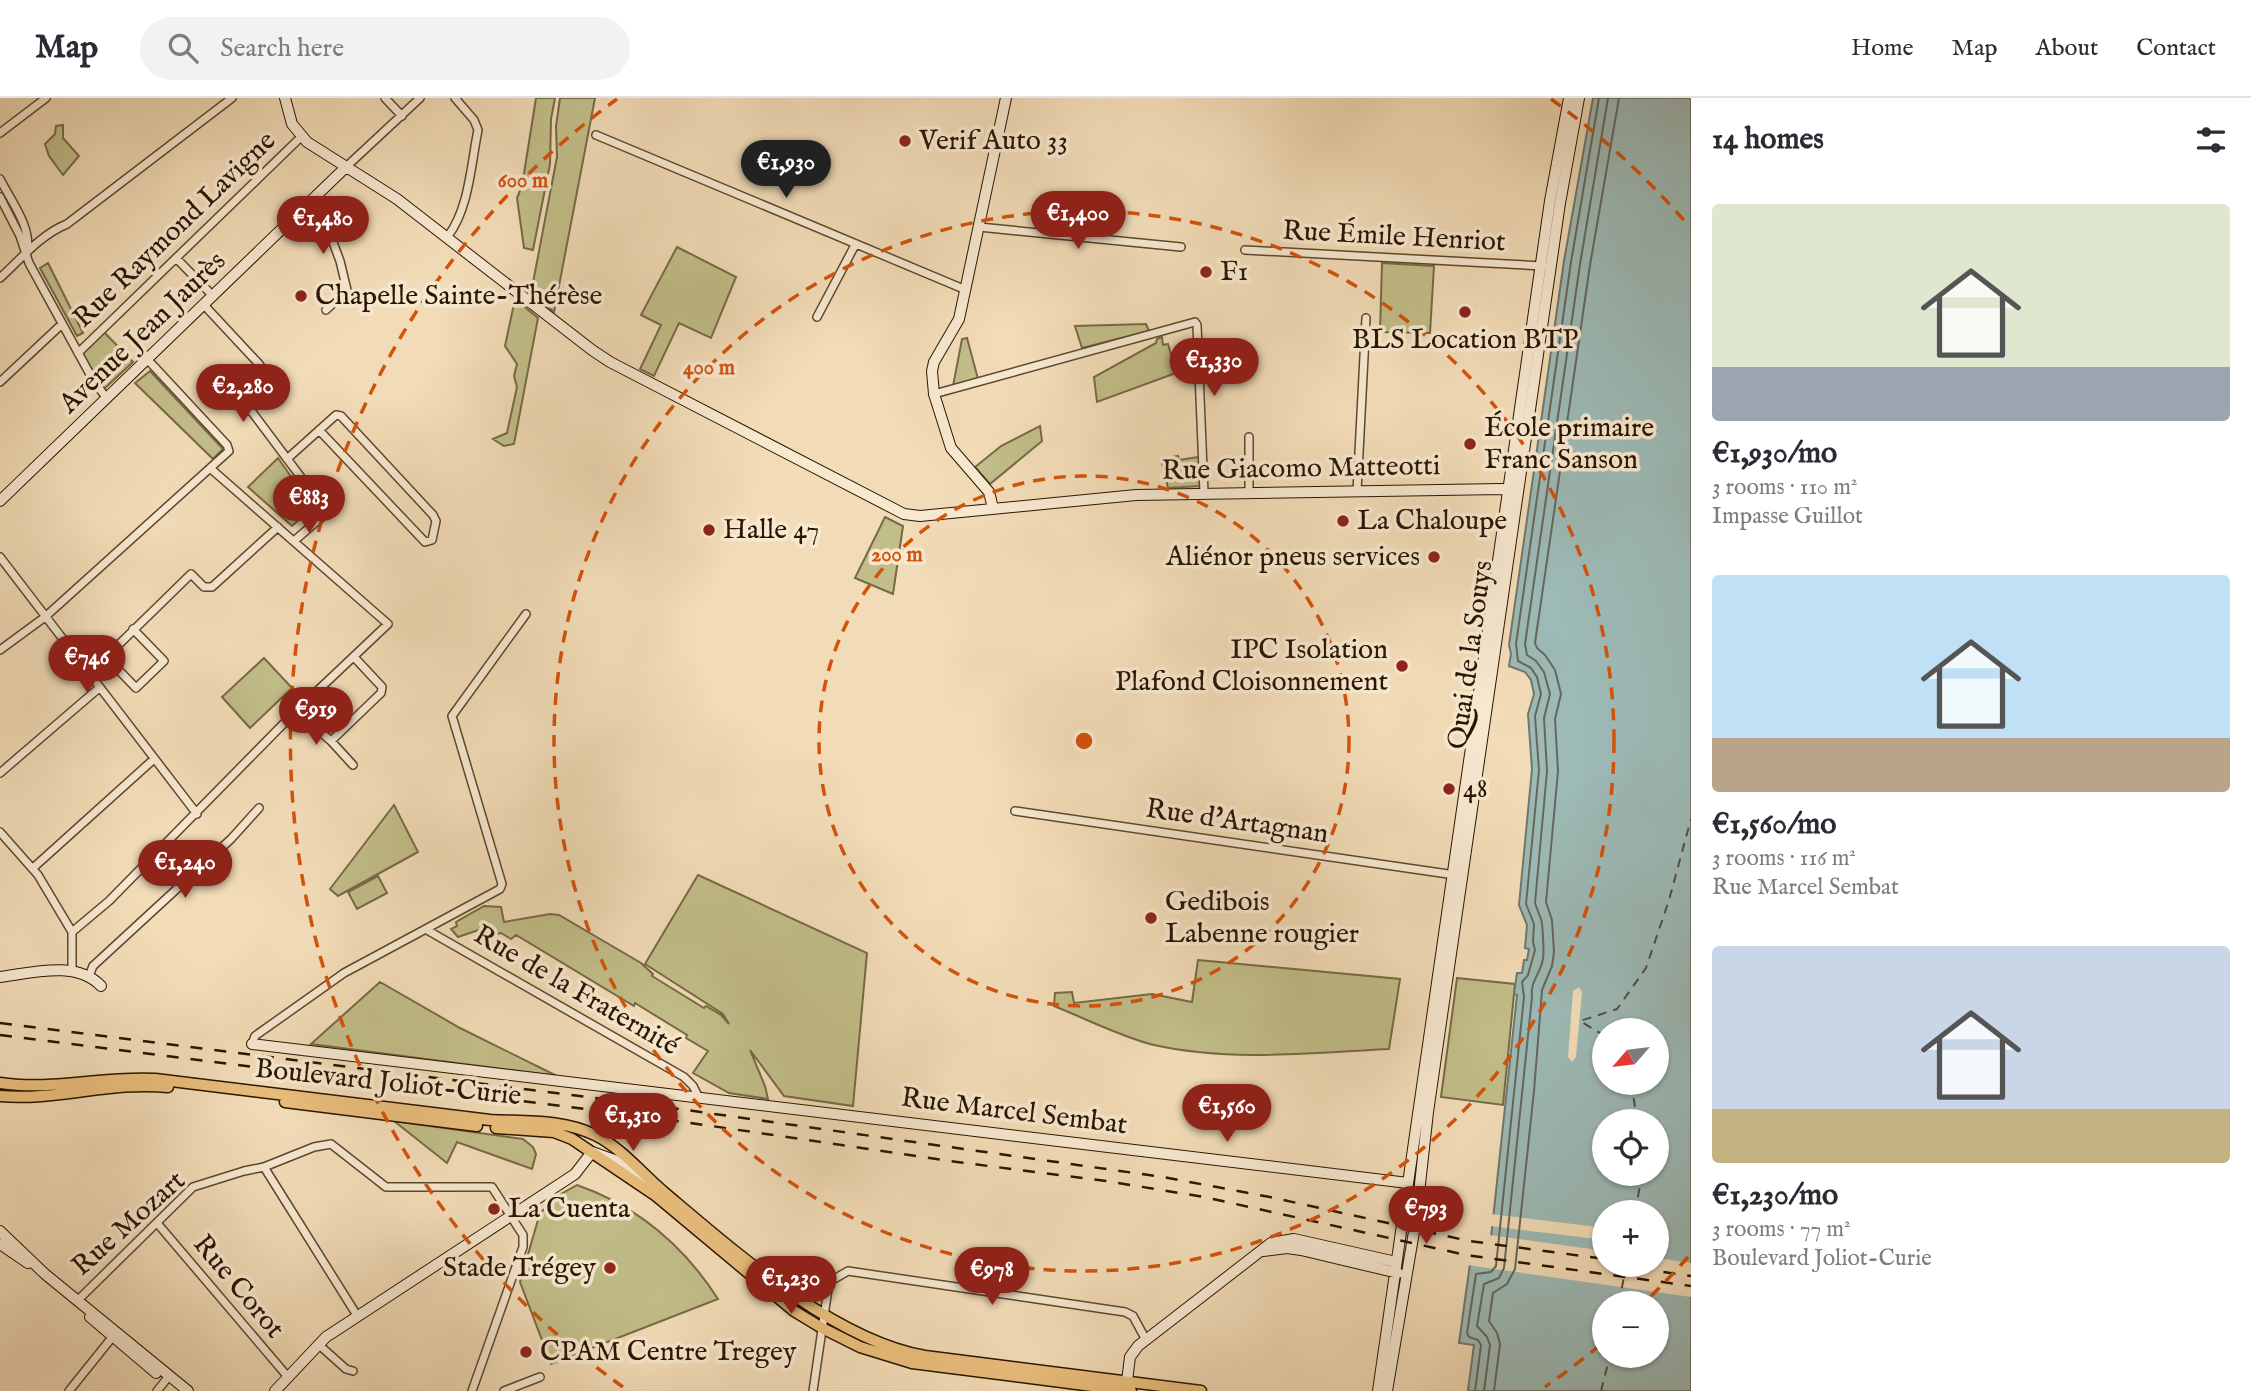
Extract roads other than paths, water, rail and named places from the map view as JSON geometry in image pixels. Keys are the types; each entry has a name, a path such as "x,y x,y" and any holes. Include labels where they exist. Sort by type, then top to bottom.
{"main road":[{"name":"Boulevard Joliot-Curie","path":"0,1083 46,1086 116,1078 155,1079 489,1120 567,1126 602,1139 756,1268 825,1314 878,1342 909,1353 1128,1388"},
{"name":"Boulevard Joliot-Curie","path":"0,1096 47,1096 135,1085 170,1087 489,1128 554,1132 572,1139 655,1195 794,1311 822,1328 878,1354 912,1363 1128,1388 1201,1391"}],"street":[{"path":"0,133 46,98"},
{"path":"285,98 292,124 301,137"},
{"path":"385,98 401,116"},
{"path":"346,167 421,98"},
{"path":"448,236 458,220 463,203 478,130 474,120 455,98"},
{"path":"993,508 989,492 951,448 932,381 934,362 959,319 1006,98"},
{"name":"Quai de la Souys","path":"1399,1269 1416,1220 1458,876 1569,98"},
{"name":"Quai de la Souys","path":"1546,266 1579,98"},
{"path":"0,278 40,240 67,224 231,99"},
{"path":"596,135 966,290"},
{"name":"Rue Giacomo Matteotti","path":"301,137 397,199 448,236 610,362 895,511 913,516 1136,495 1513,490"},
{"name":"Rue Raymond Lavigne","path":"78,353 301,137"},
{"name":"Avenue Jean Jaurès","path":"0,501 346,167"},
{"path":"0,179 27,232 27,253"},
{"path":"0,197 27,253 29,263 92,379 107,399"},
{"path":"314,198 318,202 340,261 347,289 326,310"},
{"path":"979,227 1181,247"},
{"path":"817,317 855,245"},
{"name":"Rue Émile Henriot","path":"1245,250 1546,266"},
{"path":"176,258 213,296"},
{"path":"204,305 264,370 264,377 248,407"},
{"path":"1357,491 1366,318"},
{"path":"934,394 1195,322 1204,493"},
{"path":"0,382 62,324"},
{"path":"0,650 45,617 229,448 148,360"},
{"path":"259,364 256,374 242,389 243,400 321,503 324,515 294,541"},
{"path":"287,459 336,415 350,425 433,515 436,521 432,540 425,542 320,430"},
{"path":"1249,437 1249,492"},
{"path":"72,932 108,901 296,711 388,624 210,468"},
{"path":"133,629 164,661 136,688 106,657 133,629 191,574 204,587 212,587 278,527"},
{"path":"0,557 197,814"},
{"path":"252,1044 255,1036 344,973 500,889 502,884 452,716 526,614"},
{"path":"331,741 381,693 382,687 354,657"},
{"path":"0,773 99,688"},
{"path":"296,711 331,741 353,765"},
{"path":"33,868 154,759"},
{"path":"89,976 93,966 231,839 259,808"},
{"name":"Rue d'Artagnan","path":"1016,811 1458,876"},
{"path":"1,835 33,868 72,932 72,971"},
{"name":"Quai de la Souys","path":"1399,1269 1408,1183 1458,876"},
{"name":"Rue de la Fraternité","path":"427,930 684,1077 698,1096"},
{"path":"0,977 72,971 89,976 101,986"},
{"name":"Rue Marcel Sembat","path":"252,1044 1408,1183"},
{"name":"Rue Mozart","path":"77,1301 193,1187 264,1167 327,1143 386,1187 490,1186 495,1189 523,1235 524,1242 472,1391"},
{"path":"275,1391 318,1344 575,1174 592,1152 617,1161 661,1190"},
{"path":"264,1167 358,1317"},
{"path":"1416,1220 1408,1183 1421,1176"},
{"name":"Rue Corot","path":"157,1223 288,1377"},
{"path":"1,1236 114,1334 188,1391"},
{"path":"1128,1388 1130,1357 1146,1340 1272,1243 1294,1240 1399,1269"},
{"path":"1387,1391 1399,1269"},
{"path":"1378,1391 1399,1269"},
{"path":"813,1391 829,1282 848,1271 1125,1312 1133,1316 1146,1340"},
{"path":"765,1287 787,1296 810,1311 825,1314"},
{"path":"69,1391 114,1334"},
{"path":"318,1344 346,1369 353,1371"},
{"path":"504,1391 540,1377"},
{"path":"157,1391 168,1378"},
{"path":"168,1378 178,1391"}],"water":[{"path":"1593,98 1691,98 1691,1391 1468,1390 1474,1345 1459,1343 1470,1264 1488,1266 1517,995 1514,994 1517,973 1522,973 1529,949 1525,948 1527,925 1519,905 1532,769 1528,714 1534,694 1531,680 1525,672 1509,666 1509,645 1564,261"}],"railway":[{"path":"0,1023 658,1106 1163,1177 1270,1197 1469,1241 1592,1257"},
{"path":"0,1035 657,1118 1106,1181 1204,1197 1466,1255 1691,1286"},
{"path":"1669,1273 1691,1276"}],"place":[{"name":"Verif Auto 33","path":"905,141"},
{"name":"F1","path":"1206,272"},
{"name":"Chapelle Sainte-Thérèse","path":"301,296"},
{"name":"BLS Location BTP","path":"1465,312"},
{"name":"École primaire Franc Sanson","path":"1470,444"},
{"name":"La Chaloupe","path":"1343,521"},
{"name":"Halle 47","path":"709,530"},
{"name":"Aliénor pneus services","path":"1434,557"},
{"name":"IPC Isolation Plafond Cloisonnement","path":"1402,666"},
{"name":"48","path":"1449,789"},
{"name":"Gedibois Labenne rougier","path":"1151,918"},
{"name":"La Cuenta","path":"494,1209"},
{"name":"Stade Trégey","path":"610,1268"},
{"name":"CPAM Centre Tregey","path":"526,1352"}]}
